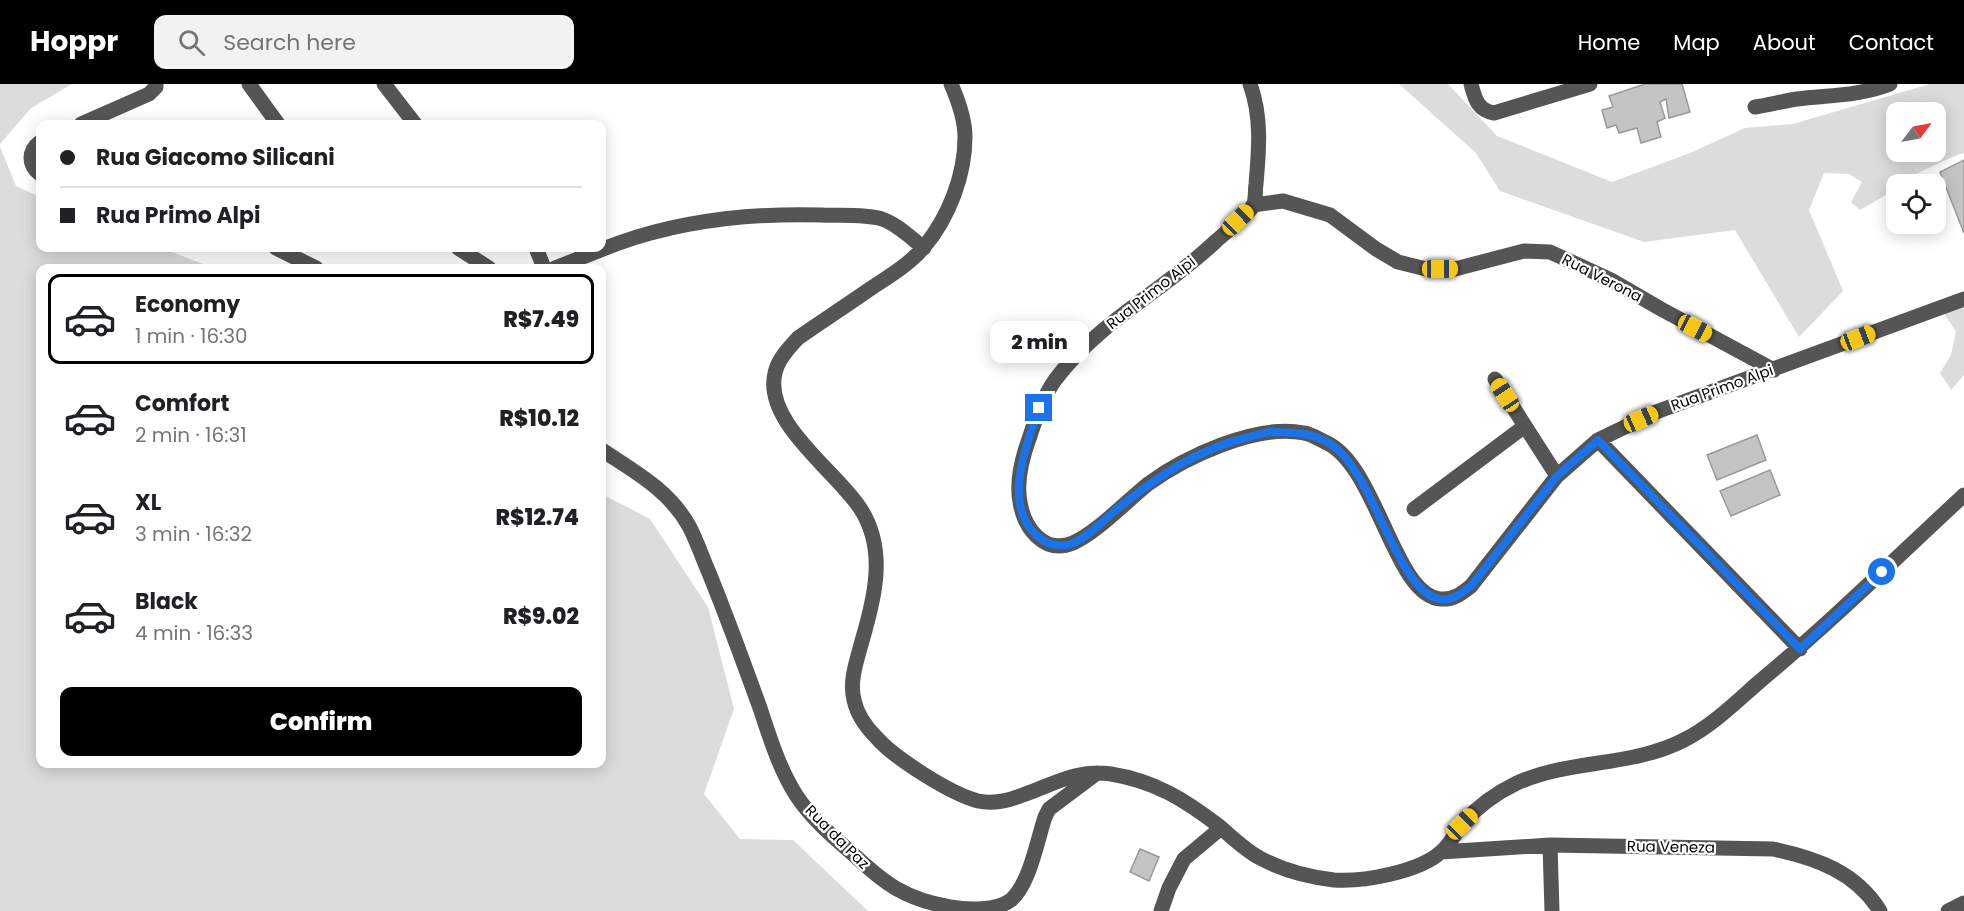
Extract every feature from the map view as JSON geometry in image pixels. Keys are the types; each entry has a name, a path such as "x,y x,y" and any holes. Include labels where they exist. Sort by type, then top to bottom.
{"street":[{"path":"90,120 149,94 156,84"},
{"path":"249,84 275,120"},
{"path":"384,84 412,120"},
{"path":"951,84 958,102 965,136 962,168 953,198 939,225 924,248 889,276 798,338 784,353 774,374 774,393 782,416 860,507 870,527 877,550 877,575 864,636 853,671 853,698 861,719 878,741 923,775 964,796 982,802 999,802 1018,798 1075,774 1113,774 1159,786 1188,804 1257,856 1274,865 1314,877 1336,880 1358,880 1414,867 1441,852 1462,824 1484,802 1516,783 1552,771 1658,751 1686,740 1716,719 1800,649 1964,495"},
{"path":"1250,84 1255,96 1260,143 1253,205"},
{"path":"1471,84 1476,102 1481,108 1494,113 1590,84"},
{"path":"1755,107 1797,99 1873,91 1890,84"},
{"path":"36,146 31,154 30,162 36,171"},
{"name":"Rua Verona","path":"1253,205 1283,201 1330,215 1376,249 1398,262 1426,269 1455,269 1524,251 1550,252 1611,280 1774,370"},
{"name":"Rua Primo Alpi","path":"1253,205 1206,251 1089,342 1055,381 1039,408 1025,450 1018,495 1022,517 1030,532 1044,542 1058,546 1070,544 1084,536 1150,483 1185,460 1234,441 1268,432 1305,433 1332,445 1350,463 1369,493 1405,570 1422,591 1439,599 1456,597 1471,586 1557,476 1598,440 1656,412 1964,299"},
{"path":"606,248 679,226 779,214 862,216 882,219 899,228 924,248"},
{"path":"284,252 308,264"},
{"path":"464,252 483,264"},
{"path":"565,264 595,252"},
{"path":"1495,379 1557,476"},
{"path":"1414,509 1525,426"},
{"path":"1598,440 1800,649"},
{"name":"Rua da Paz","path":"606,453 655,484 674,502 689,527 725,611 780,765 797,796 818,823 873,873 898,890 924,902 972,911 993,908 1010,902 1027,872 1044,817 1049,809 1097,773"},
{"path":"1161,911 1169,888 1184,859 1221,828"},
{"path":"1550,845 1552,911"},
{"name":"Rua Veneza","path":"1441,852 1550,845 1773,849 1802,855 1829,865 1851,879 1871,896 1880,911"},
{"path":"1948,911 1964,903"}],"shaded area":[{"path":"0,84 72,84 31,108 0,144"},
{"path":"1399,84 1448,84 1497,136 1612,182 1690,153 1745,128 1793,124 1930,84 1964,84 1964,153 1946,160 1946,102 1886,102 1886,162 1942,162 1916,174 1886,174 1886,195 1860,210 1851,202 1862,182 1849,174 1824,173 1809,210 1843,291 1799,337 1735,230 1644,242 1500,191 1476,153"},
{"path":"0,147 16,186 36,195 36,252 172,252 203,264 36,264 36,768 606,768 606,496 650,519 708,607 734,709 704,794 740,839 793,840 868,911 0,911"},
{"path":"1964,306 1964,375 1951,390 1940,373 1951,355 1956,331 1944,314"}],"building":[{"path":"1645,84 1682,84 1690,112 1669,118 1666,99 1660,102 1665,118 1657,122 1661,137 1641,143 1637,128 1619,133 1616,125 1607,128 1602,110 1613,107 1609,96"},
{"path":"1964,160 1964,233 1946,187 1946,174 1940,172"},
{"path":"1757,435 1766,460 1717,480 1707,455"},
{"path":"1770,470 1780,495 1731,516 1720,491"},
{"path":"1140,849 1159,857 1149,881 1130,872"}],"route":[{"path":"1039,408 1025,450 1018,495 1022,517 1030,532 1044,542 1058,546 1070,544 1084,536 1150,483 1185,460 1234,441 1268,432 1305,433 1332,445 1350,463 1369,493 1405,570 1422,591 1439,599 1456,597 1471,586 1557,476 1598,440 1800,649 1882,572"}]}
